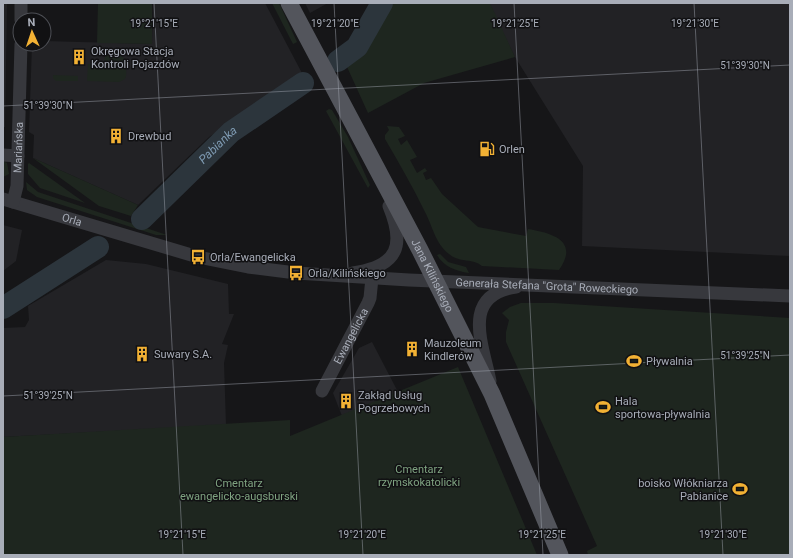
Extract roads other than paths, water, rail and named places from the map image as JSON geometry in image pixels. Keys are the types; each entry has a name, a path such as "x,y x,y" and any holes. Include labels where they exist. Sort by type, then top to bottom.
{"main road":[{"name":"Jana Kilińskiego","path":"289,3 436,282 492,394 560,555"}],"street":[{"name":"Mariańska","path":"8,200 17,186 21,52"},
{"path":"323,275 360,272 382,264 392,256 398,243 396,223 365,147"},
{"path":"3,155 18,156"},
{"name":"Orla","path":"8,200 141,240"},
{"name":"Generała Stefana \"Grota\" Roweckiego","path":"141,240 198,257 248,267 323,275 436,282 790,296"},
{"name":"Ewangelicka","path":"322,392 368,303 372,278"},
{"path":"492,394 480,336 479,313 488,299 500,292 513,288 540,285"}],"waterway":[{"name":"Pabianka","path":"338,61 357,47 382,3"},
{"name":"Pabianka","path":"142,219 231,132 303,83"},
{"name":"Pabianka","path":"3,308 98,247"}],"place":[{"name":"Okręgowa Stacja Kontroli Pojazdów","path":"79,57"},
{"name":"Drewbud","path":"116,136"},
{"name":"Orlen","path":"487,149"},
{"name":"Orla/Ewangelicka","path":"198,257"},
{"name":"Orla/Kilińskiego","path":"296,273"},
{"name":"Mauzoleum Kindlerów","path":"412,349"},
{"name":"Suwary S.A.","path":"142,354"},
{"name":"Pływalnia","path":"634,361"},
{"name":"Zakłąd Usług Pogrzebowych","path":"346,401"},
{"name":"Hala sportowa-pływalnia","path":"603,407"},
{"name":"boisko Włókniarza Pabianice","path":"740,489"}],"park label":[{"name":"Cmentarz rzymskokatolicki","path":"419,475"},
{"name":"Cmentarz ewangelicko-augsburski","path":"239,489"}]}
